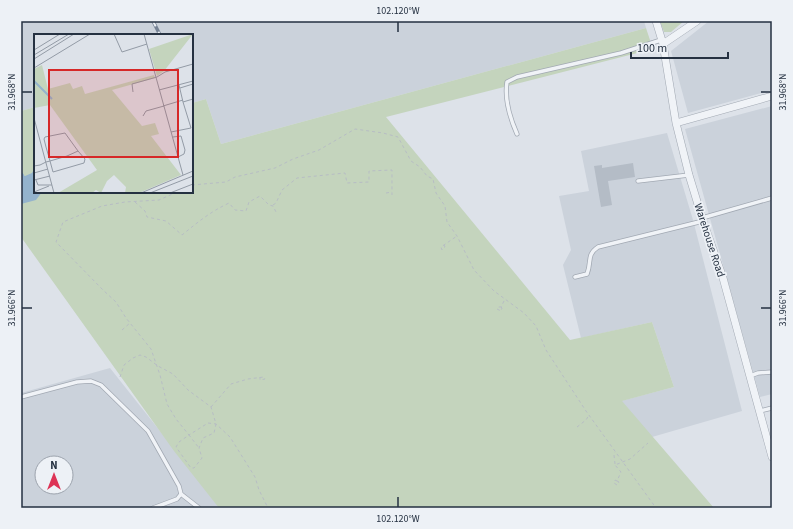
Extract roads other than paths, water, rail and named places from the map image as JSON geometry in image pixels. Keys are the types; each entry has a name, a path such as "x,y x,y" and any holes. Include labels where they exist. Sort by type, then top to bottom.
{"street":[{"name":"Warehouse Road","path":"656,21 662,42 676,123 689,175 702,220 723,278 772,457"},
{"path":"662,42 697,21"},
{"path":"676,123 772,96"}],"lane":[{"path":"517,134 511,118 506,90 508,82 517,78 662,42"},
{"path":"638,181 689,175"},
{"path":"575,277 587,274 590,267 589,258 591,251 598,247 702,220 772,198"},
{"path":"750,376 758,373 772,372"},
{"path":"21,397 77,382 91,381 101,385 148,431 179,486 181,494 199,508"},
{"path":"760,411 772,408"},
{"path":"152,508 177,499 181,494"}],"water":[{"path":"34,169 34,193 41,193 36,200 21,204 21,174 25,176 32,173"}],"railway":[{"path":"153,21 160,34"}]}
